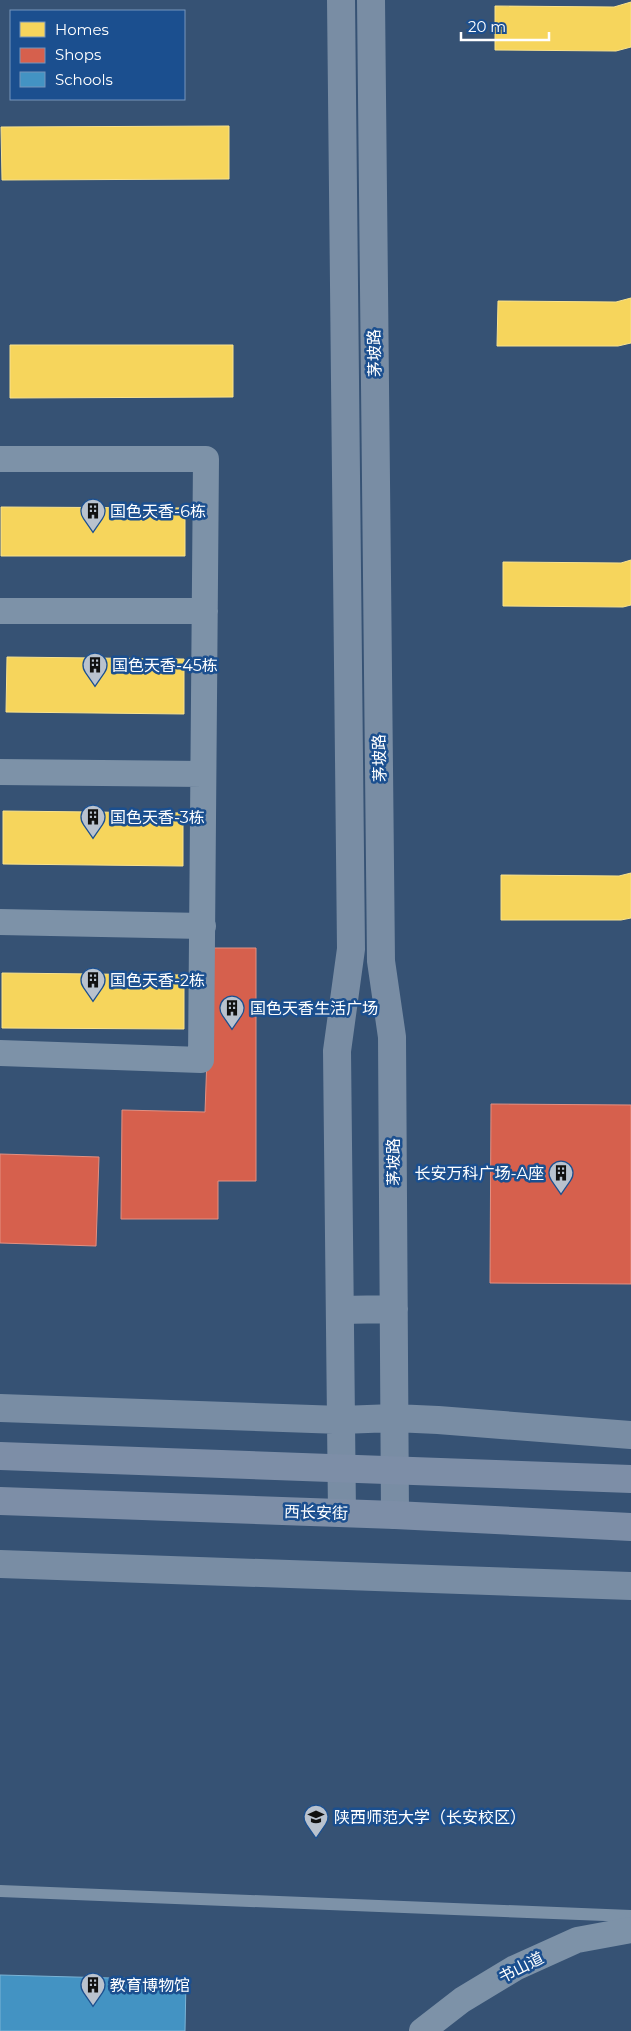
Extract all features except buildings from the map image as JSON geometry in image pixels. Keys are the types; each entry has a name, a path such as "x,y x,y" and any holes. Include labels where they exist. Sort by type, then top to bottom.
{"main road":[{"path":"0,1456 631,1479"},
{"name":"西长安街","path":"0,1501 395,1515 631,1527"}],"street":[{"name":"茅坡路","path":"341,0 352,949 337,1051 342,1513"},
{"name":"茅坡路","path":"371,0 381,961 392,1038 395,1515"},
{"path":"0,460 206,460 201,1060 0,1053"},
{"path":"0,611 205,611"},
{"path":"0,772 204,774"},
{"path":"0,922 203,926"},
{"path":"340,1310 394,1309"},
{"path":"0,1408 342,1420 394,1418 631,1435"},
{"path":"0,1564 631,1586"},
{"path":"577,1940 631,1925"},
{"name":"书山道","path":"422,2031 462,2000 515,1968 577,1940 631,1930"}],"lane":[{"path":"0,1891 631,1916"}],"place":[{"name":"国色天香-6栋","path":"93,532"},
{"name":"国色天香-45栋","path":"95,686"},
{"name":"国色天香-3栋","path":"93,838"},
{"name":"国色天香-2栋","path":"93,1001"},
{"name":"国色天香生活广场","path":"232,1029"},
{"name":"长安万科广场-A座","path":"561,1194"},
{"name":"陕西师范大学（长安校区）","path":"316,1838"},
{"name":"教育博物馆","path":"93,2006"}]}
